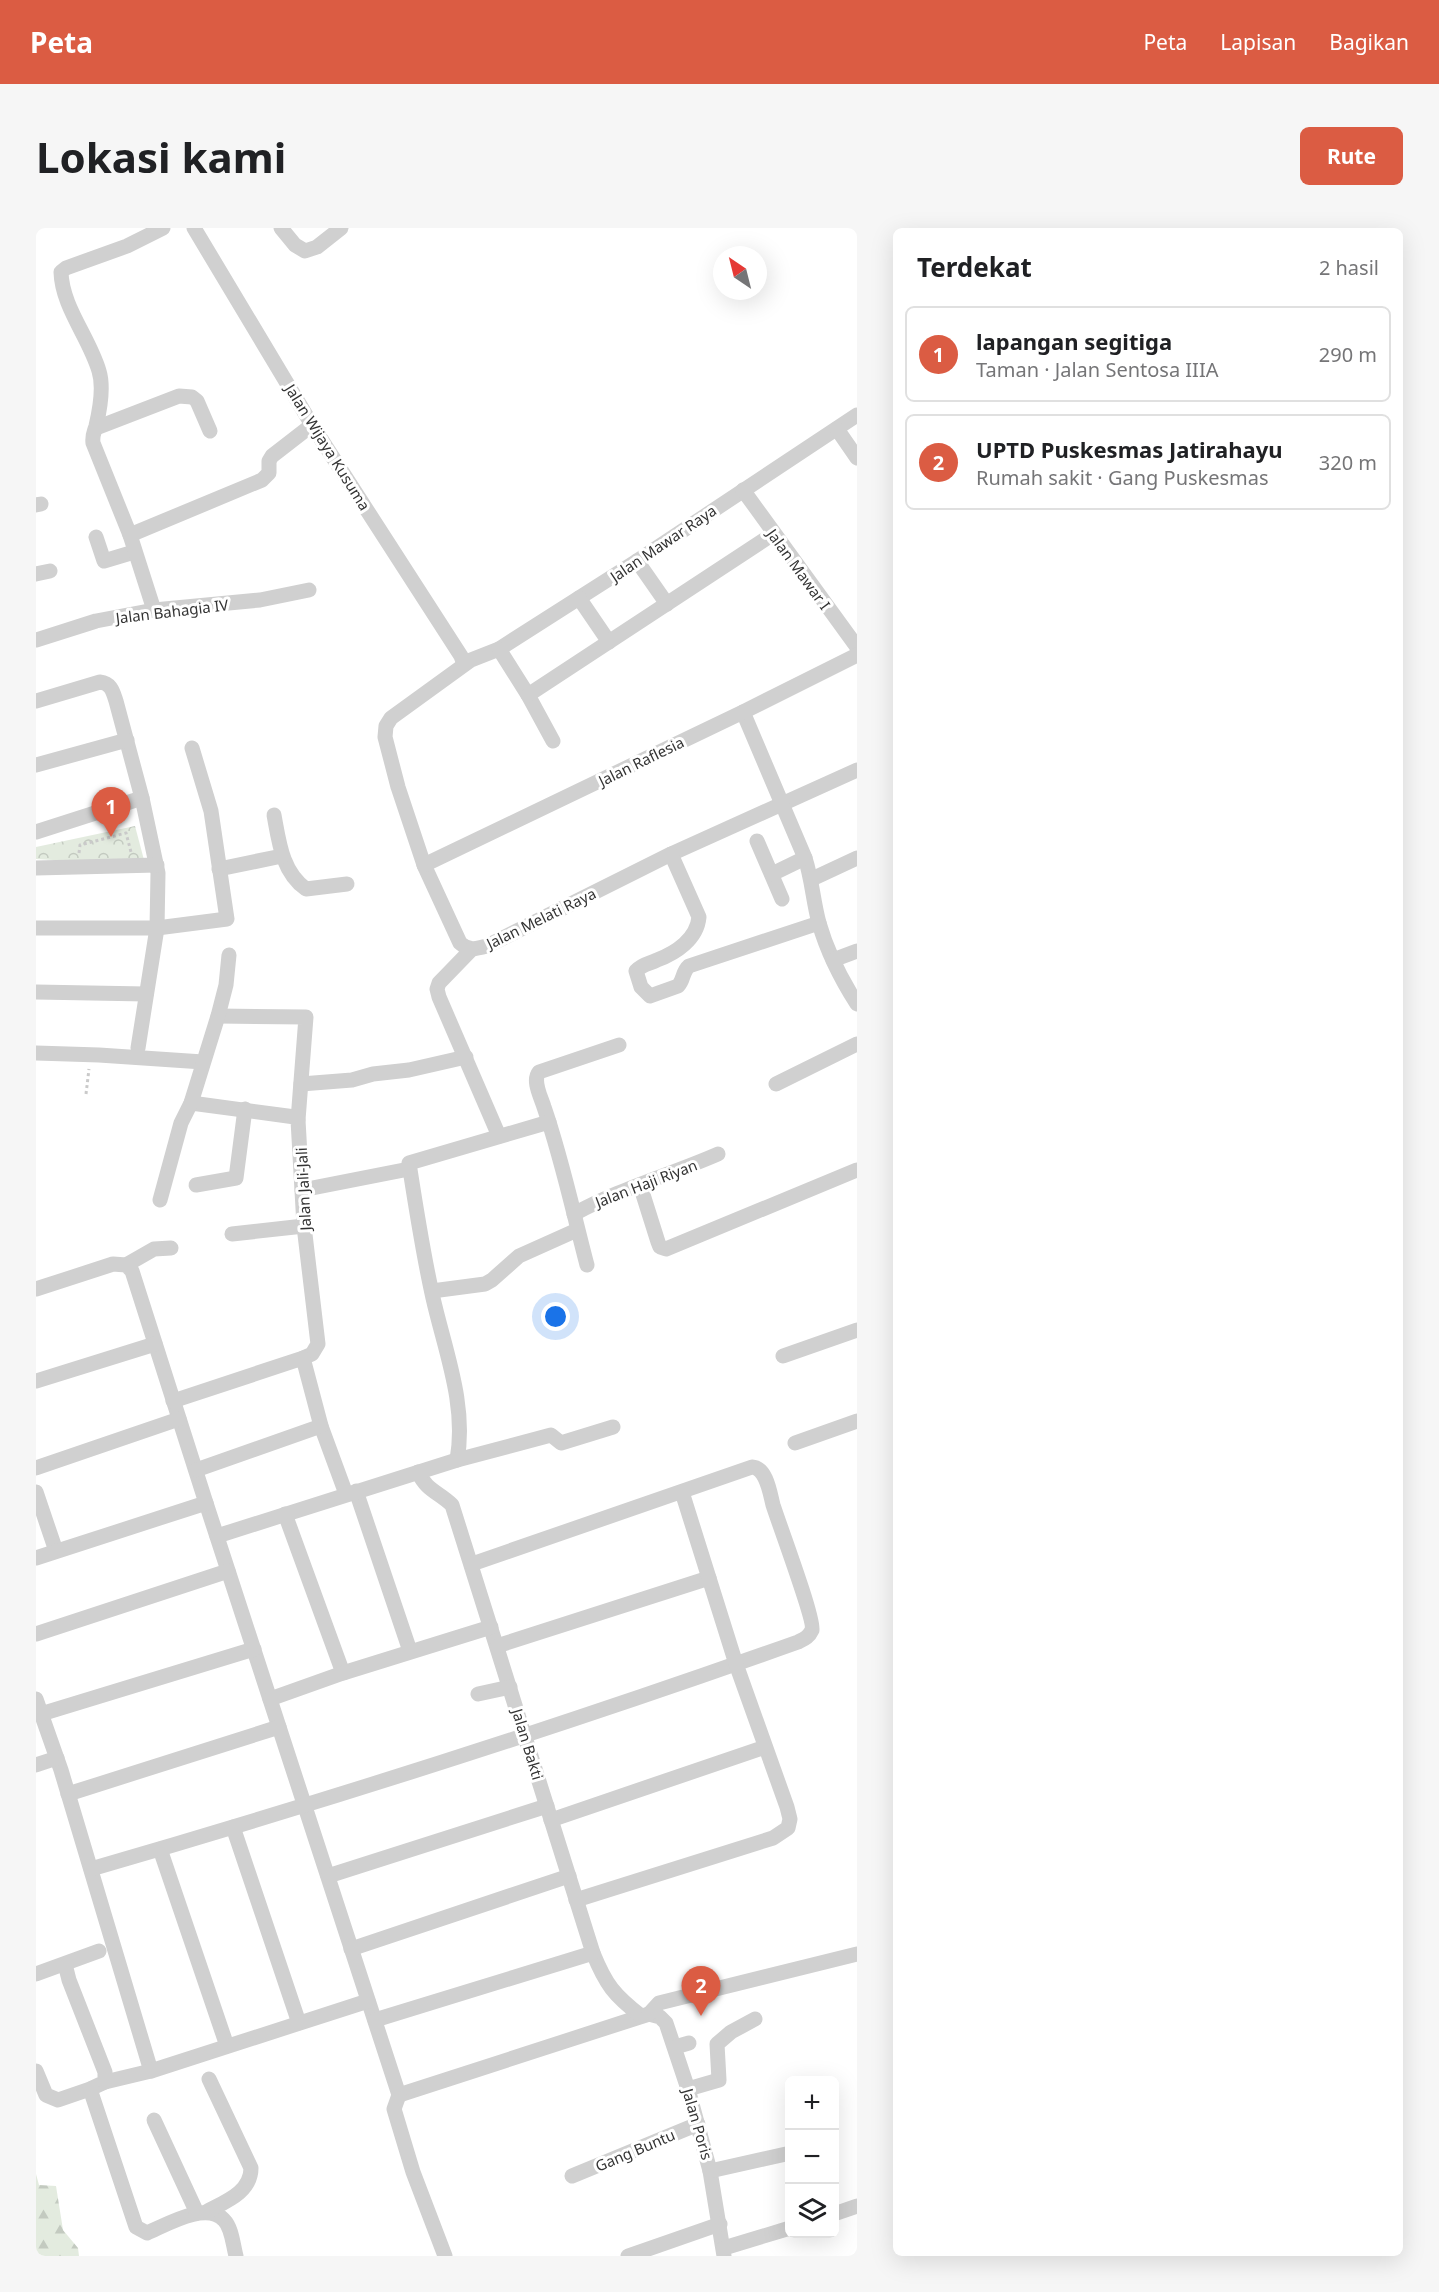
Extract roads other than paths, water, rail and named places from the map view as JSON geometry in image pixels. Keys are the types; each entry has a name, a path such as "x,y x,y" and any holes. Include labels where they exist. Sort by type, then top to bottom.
{"street":[{"path":"154,610 130,535 93,443 92,435 96,428 101,394 99,370 69,303 61,272 66,268 127,246 163,228"},
{"name":"Jalan Wijaya Kusuma","path":"194,228 312,424 464,664"},
{"path":"281,228 295,245 305,251 317,247 341,228"},
{"path":"96,428 179,396 186,396 197,401 210,430"},
{"name":"Jalan Mawar Raya","path":"464,664 498,650 857,415"},
{"path":"130,535 262,480 269,473 269,461 272,456 312,424"},
{"path":"837,429 857,458"},
{"name":"Jalan Mawar I","path":"743,490 857,647"},
{"path":"528,695 773,534"},
{"path":"96,537 104,561 134,552"},
{"path":"637,561 667,604"},
{"name":"Jalan Bahagia IV","path":"36,640 96,621 154,610 260,600 309,590"},
{"path":"579,598 609,642"},
{"path":"498,650 528,695 552,741"},
{"name":"Jalan Raflesia","path":"424,865 857,655"},
{"name":"Jalan Melati Raya","path":"464,664 399,711 386,726 385,737 398,787 424,865 459,943 471,950 487,946 671,854 857,770"},
{"path":"36,701 95,683 105,682 111,687 142,798 157,864 157,928 138,1048"},
{"path":"743,712 805,858 812,879 819,923 833,960 854,996"},
{"path":"36,765 126,740"},
{"path":"36,928 157,928 227,919 211,810 192,748"},
{"path":"36,832 142,798"},
{"path":"274,815 282,856 296,882 306,889 346,884"},
{"path":"757,841 782,899"},
{"path":"671,854 699,917 698,926 683,946 637,969 636,975 641,987 650,996 662,993 681,983 683,972 689,966 819,923"},
{"path":"219,869 282,856"},
{"path":"772,874 805,858"},
{"path":"812,879 857,858"},
{"path":"36,868 157,864"},
{"path":"471,950 439,983 437,989 499,1136"},
{"path":"833,960 857,951"},
{"path":"160,1200 181,1124 191,1103 218,1016 226,985 230,955"},
{"path":"36,992 147,994"},
{"name":"Jalan Jali-Jali","path":"218,1016 306,1017 298,1120 304,1226 318,1344 312,1354 303,1358"},
{"path":"776,1084 857,1044"},
{"path":"587,1265 536,1076 539,1072 619,1045"},
{"path":"36,1053 203,1062"},
{"path":"301,1084 352,1080 373,1074 409,1071 466,1057"},
{"path":"191,1103 245,1109 295,1117 298,1120"},
{"path":"196,1185 236,1178 245,1109"},
{"path":"457,1460 459,1421 454,1380 432,1291 409,1163 549,1122"},
{"name":"Jalan Haji Riyan","path":"574,1214 616,1194 718,1155"},
{"path":"302,1190 410,1168"},
{"path":"640,1185 660,1247 666,1249 857,1170"},
{"path":"232,1234 304,1226"},
{"path":"432,1291 484,1284 492,1280 519,1256 577,1230"},
{"path":"36,1289 113,1264 126,1265 154,1249 171,1248"},
{"path":"126,1265 132,1271 375,2020 399,2095 394,2109 413,2172 445,2256"},
{"path":"783,1356 857,1330"},
{"path":"36,1381 155,1344"},
{"path":"173,1401 303,1358 321,1426 351,1493 410,1651"},
{"path":"36,1468 179,1419"},
{"path":"795,1443 857,1421"},
{"path":"196,1470 321,1426"},
{"path":"217,1536 457,1460 551,1435 561,1443 613,1427"},
{"path":"91,1869 305,1806 525,1736 807,1638 812,1629 804,1595 761,1470 752,1467 472,1564"},
{"name":"Jalan Bakti","path":"418,1472 428,1489 441,1495 452,1505 576,1900 603,1977 615,1995 645,2015"},
{"path":"36,1492 56,1551"},
{"path":"576,1900 773,1838 788,1828 790,1819 787,1807 736,1664 682,1492"},
{"path":"36,1558 206,1503"},
{"path":"285,1514 343,1673"},
{"path":"36,1634 228,1571"},
{"path":"498,1646 709,1578"},
{"path":"270,1699 410,1651 492,1627"},
{"path":"41,1714 254,1649"},
{"path":"478,1694 510,1688"},
{"path":"36,1699 57,1758 151,2071"},
{"path":"68,1794 279,1727"},
{"path":"328,1876 549,1813 765,1747"},
{"path":"36,1765 57,1758"},
{"path":"233,1827 299,2023"},
{"path":"160,1849 227,2046"},
{"path":"351,1949 569,1876"},
{"path":"36,1974 99,1951"},
{"path":"375,2020 593,1953"},
{"path":"399,2095 645,2015 659,2002 857,1954"},
{"path":"65,1964 69,1980 105,2072 105,2082"},
{"path":"36,2073 46,2095 58,2100 105,2082 151,2071 368,2001"},
{"name":"Jalan Poris","path":"645,2015 660,2017 682,2045 688,2089 710,2170 724,2252"},
{"path":"688,2089 719,2080 717,2044 731,2032 755,2019"},
{"path":"90,2089 136,2227 147,2233 202,2212 243,2189 251,2176 250,2168 209,2079"},
{"path":"154,2120 202,2212 224,2220 230,2230 236,2256"},
{"name":"Gang Buntu","path":"572,2176 698,2124"},
{"path":"710,2170 785,2154"},
{"path":"839,2212 857,2206"},
{"path":"628,2256 720,2224"},
{"path":"724,2252 785,2229"}],"place":[{"name":"lapangan segitiga","path":"111,837"},
{"name":"UPTD Puskesmas Jatirahayu","path":"701,2016"}]}
